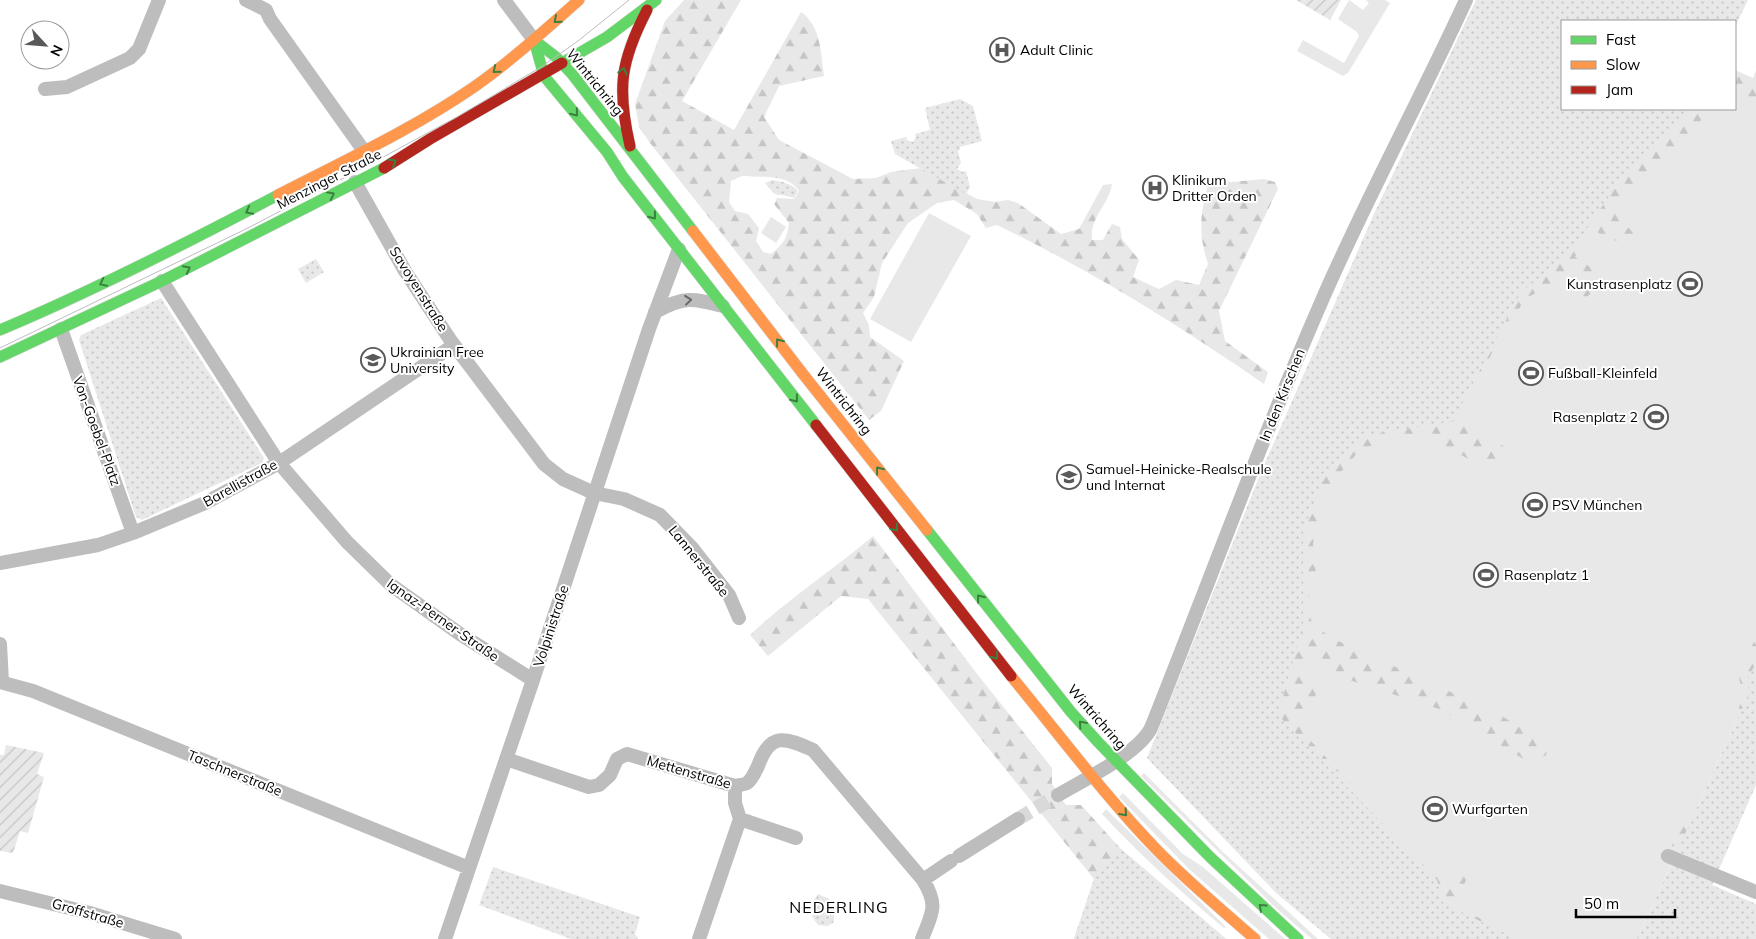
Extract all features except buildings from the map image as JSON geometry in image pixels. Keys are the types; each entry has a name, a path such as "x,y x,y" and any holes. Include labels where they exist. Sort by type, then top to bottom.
{"main road":[{"name":"Menzinger Straße","path":"0,330 57,306 216,228 419,121 474,88 534,40 579,0"},
{"name":"Menzinger Straße","path":"0,356 162,281 384,168 544,76 607,37 652,3"},
{"path":"632,153 625,125 621,83 630,45 652,3"},
{"name":"Wintrichring","path":"534,40 563,64 939,547 1038,671 1114,761 1206,854 1298,939"},
{"path":"534,40 544,76 607,152 623,177 1091,777 1156,849 1255,939"}],"street":[{"path":"45,89 67,87 130,58 139,49 158,0"},
{"path":"246,0 269,5 270,19 364,151"},
{"path":"504,0 534,40"},
{"name":"In den Kirschen","path":"1058,795 1091,777 1114,761 1143,740 1151,728 1281,396 1324,296 1466,0"},
{"name":"Savoyenstraße","path":"355,182 405,270 454,345 544,464 563,479 594,493"},
{"name":"Volpinistraße","path":"445,939 655,312 679,249"},
{"path":"162,281 279,463"},
{"path":"655,312 668,305 691,299 723,306"},
{"name":"Von-Goebel-Platz","path":"61,329 133,533"},
{"name":"Barellistraße","path":"0,563 98,545 133,533 206,503 279,463 454,345"},
{"name":"Ignaz-Perner-Straße","path":"279,463 347,542 391,585 460,634 533,680"},
{"name":"Lannerstraße","path":"594,493 624,499 660,516 693,549 729,595 739,618"},
{"path":"0,644 1,682"},
{"name":"Taschnerstraße","path":"1,682 42,694 469,868"},
{"name":"Mettenstraße","path":"506,759 589,787 598,785 610,775 617,759 627,754 735,786 747,783 755,774 762,754 770,743 779,740 793,741 813,750 923,880 930,892 934,909 922,939"},
{"path":"700,939 740,819 735,803 735,786"},
{"path":"740,819 796,838"},
{"path":"923,880 1018,819"},
{"path":"1668,856 1756,892"},
{"name":"Groffstraße","path":"0,891 90,913 175,939"}],"green space":[{"path":"684,0 741,0 682,101 734,130 801,12 808,18 816,32 821,49 824,76 779,86 764,117 779,140 853,179 876,178 891,172 921,168 977,199 995,202 1008,200 1018,203 1061,234 1079,229 1103,185 1112,184 1107,199 1093,225 1092,240 1103,240 1112,224 1120,227 1122,239 1139,260 1133,277 1159,289 1176,280 1199,285 1208,264 1202,241 1201,222 1209,179 1232,182 1264,179 1275,182 1278,189 1219,311 1225,341 1268,372 1264,384 1134,299 1032,242 997,225 986,228 977,214 954,200 937,203 908,223 882,263 874,297 863,313 869,325 870,337 904,361 881,411 869,420 639,127 635,104 665,21","holes":["742,176 781,179 788,181 799,191 794,199 777,198 774,204 789,223 784,240 771,254 763,252 756,241 759,228 748,214 735,211 729,202 731,181"]},
{"path":"1296,0 1341,0 1330,20"},
{"path":"1349,0 1363,10 1369,3 1366,0 1385,0 1390,3 1348,73 1343,76 1297,51 1303,40 1344,63 1359,36 1357,32 1338,19"},
{"path":"1476,0 1748,0 1736,25 1736,20 1561,20 1561,110 1690,110 1622,177 1569,255 1521,292 1453,421 1360,437 1324,479 1303,530 1303,625 1278,715 1437,880 1443,903 1517,939 1331,939 1275,892 1147,758 1261,472 1373,216"},
{"path":"1736,70 1753,78 1756,71 1756,101 1736,91"},
{"name":"PSV München","path":"1736,77 1756,87 1756,663 1738,718 1637,939 1517,939 1443,903 1278,715 1303,530 1324,479 1521,292 1622,177 1690,110 1736,110"},
{"path":"960,99 973,106 982,141 960,147 958,151 961,163 957,169 963,172 966,171 970,187 966,194 895,154 891,141 906,137 907,140 913,142 916,137 915,134 930,130 925,108"},
{"path":"1667,110 1711,110 1625,197 1618,218 1636,235 1629,247 1590,229 1575,257 1601,274 1601,283 1585,299 1566,291 1548,287 1526,298 1502,335 1471,391 1448,391 1342,378"},
{"path":"772,180 793,186 798,191 794,198 778,195 773,192 765,183"},
{"path":"929,213 971,236 911,342 870,319"},
{"path":"771,217 786,227 776,243 761,233"},
{"path":"316,259 324,272 306,283 298,269"},
{"path":"161,298 264,458 262,463 142,520 136,517 79,340 81,335"},
{"path":"1443,411 1507,448 1498,463 1476,463 1441,444 1419,437 1385,439 1358,452 1336,478 1321,505 1313,544 1316,573 1310,589 1307,608 1313,625 1334,639 1497,713 1548,745 1546,755 1532,764 1442,710 1349,680 1333,679 1310,659 1305,667 1317,691 1307,720 1310,740 1446,887 1456,871 1468,876 1454,906 1524,939 1455,939 1270,735 1281,591 1326,442"},
{"path":"873,536 974,670 1052,768 1052,784 1066,805 1081,805 1121,849 1226,939 1074,939 1094,879 868,599 841,596 768,656 750,635"},
{"path":"1756,638 1756,694 1744,718 1735,718 1743,697 1738,673"},
{"path":"1756,663 1756,785 1712,885 1756,904 1756,939 1637,939 1749,694 1747,680"},
{"path":"6,745 44,753 37,774 44,777 28,833 20,831 13,853 0,851 0,755 4,755"},
{"path":"1144,773 1224,853 1318,939 1312,939 1276,908 1141,776"},
{"path":"1123,793 1183,854 1203,867 1285,939 1269,939 1190,870 1119,797"},
{"path":"1692,802 1701,806 1684,855 1671,850"},
{"path":"1106,809 1226,927 1224,928 1192,901 1131,844 1102,814"},
{"path":"1121,849 1226,939 1074,939 1094,879"},
{"path":"493,867 640,917 635,934 638,939 571,939 479,905"},
{"path":"818,894 829,899 834,912 834,922 828,926 818,925 813,918 810,906"}],"tunnel":[{"path":"1018,819 1058,795"}],"tram line":[{"path":"0,348 246,229 457,117 541,67 578,41 629,0"}],"traffic: fast":[{"path":"562,63 607,37 656,0"},
{"path":"534,40 556,57 572,74 693,231"},
{"path":"534,40 544,76 607,152 623,177 816,425"},
{"path":"0,357 162,281 384,168"},
{"path":"0,330 140,266 278,195"},
{"path":"927,530 1071,712 1098,742 1210,857 1298,939"}],"traffic: slow":[{"path":"278,195 378,144 451,102 501,67 579,0"},
{"path":"693,231 803,374 927,530"},
{"path":"1011,676 1100,786 1156,849 1255,939"}],"traffic: jam":[{"path":"630,146 623,108 624,76 631,45 647,10"},
{"path":"384,168 430,139 562,63"},
{"path":"816,425 1011,676"}],"place":[{"name":"Adult Clinic","path":"1002,50"},
{"name":"Klinikum Dritter Orden","path":"1155,188"},
{"name":"Kunstrasenplatz","path":"1690,284"},
{"name":"Ukrainian Free University","path":"373,360"},
{"name":"Fußball-Kleinfeld","path":"1531,373"},
{"name":"Rasenplatz 2","path":"1656,417"},
{"name":"Samuel-Heinicke-Realschule und Internat","path":"1069,477"},
{"name":"PSV München","path":"1535,505"},
{"name":"Rasenplatz 1","path":"1486,575"},
{"name":"Wurfgarten","path":"1435,809"}],"district":[{"name":"NEDERLING","path":"839,907"}]}
